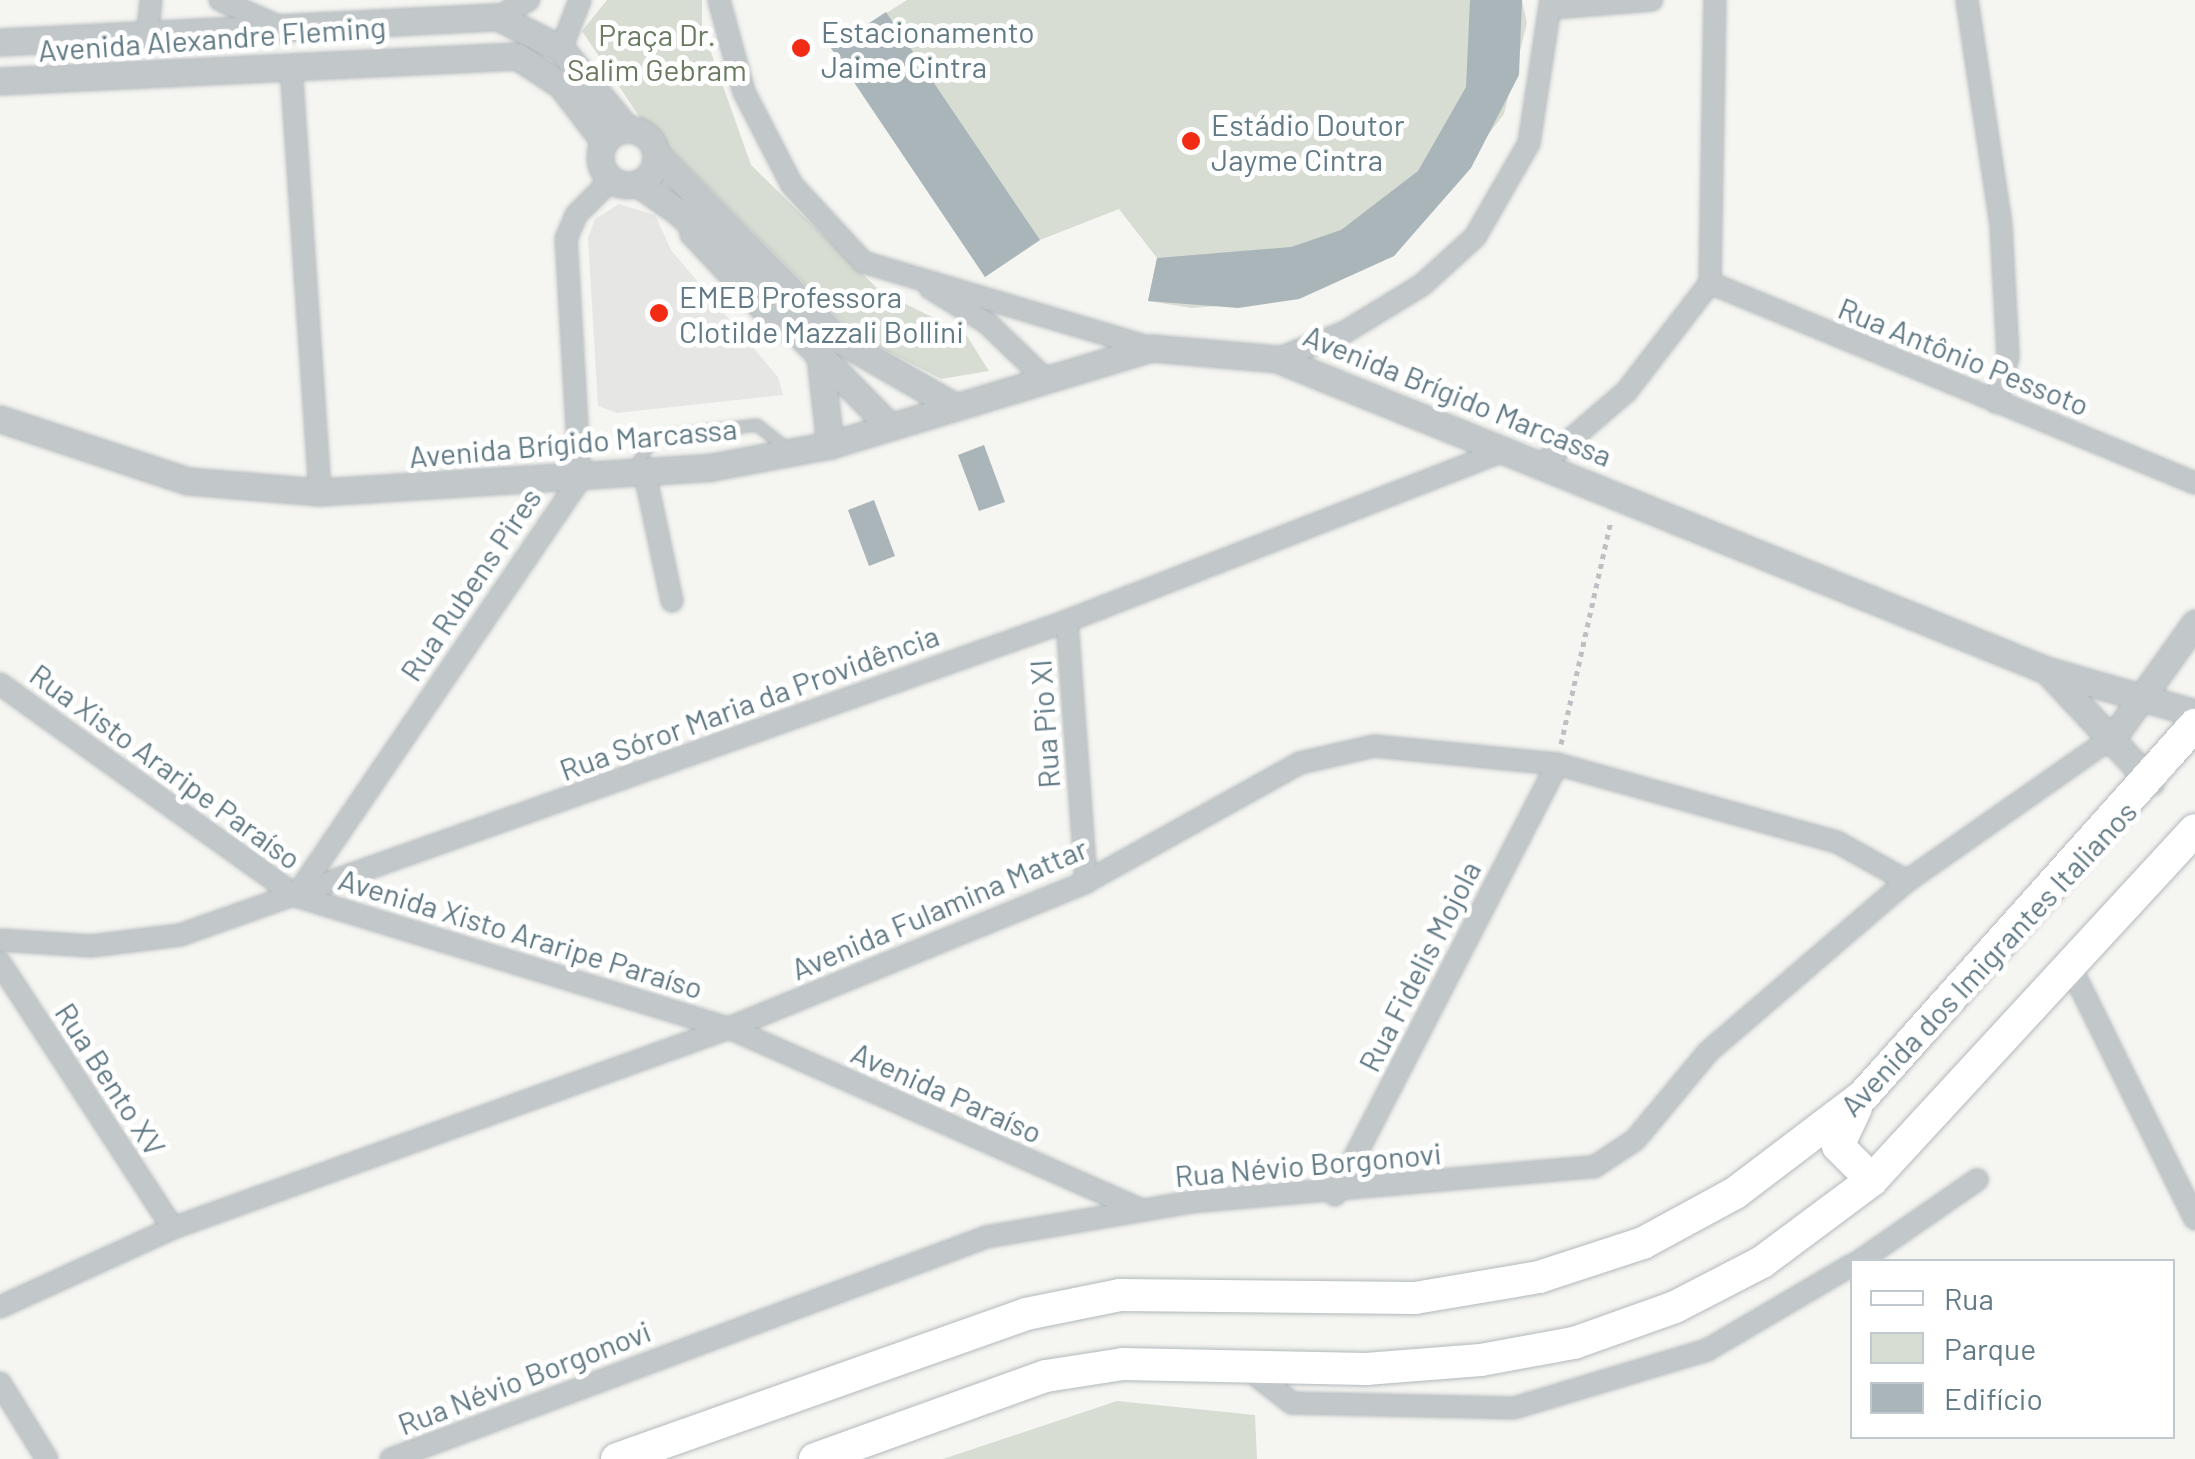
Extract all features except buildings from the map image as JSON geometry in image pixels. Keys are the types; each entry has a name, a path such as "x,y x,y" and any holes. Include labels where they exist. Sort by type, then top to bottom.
{"main road":[{"name":"Avenida dos Imigrantes Italianos","path":"617,1459 1026,1314 1120,1296 1415,1298 1539,1277 1643,1243 1720,1201 1864,1096 2151,782 2195,725"},
{"path":"815,1459 1046,1376 1238,1362 1366,1370 1574,1343 1675,1307 1762,1262 1872,1180 2195,830"},
{"path":"1864,1096 1838,1146 1872,1180"}],"street":[{"path":"147,38 152,0"},
{"path":"220,0 290,32"},
{"name":"Avenida Alexandre Fleming","path":"0,42 33,44 290,32 498,17 529,0"},
{"path":"561,49 580,0"},
{"path":"720,0 744,92 792,185 863,262 1152,348"},
{"path":"1277,358 1344,332 1422,285 1475,237 1529,143 1552,4 1652,0"},
{"path":"1541,465 1626,392 1710,283 1715,0"},
{"path":"1968,0 2001,226 2008,357 1996,402"},
{"path":"498,17 561,49 615,135"},
{"path":"33,44 35,83"},
{"name":"Avenida Alexandre Fleming","path":"0,82 35,83 488,54 542,66 615,135"},
{"path":"291,66 320,492"},
{"path":"615,135 650,138 656,155 838,339 954,406"},
{"path":"615,135 599,158 611,180 639,184 680,213 889,426"},
{"path":"639,184 656,155"},
{"name":"Rua Rubens Pires","path":"296,896 580,479 566,239 576,215 611,180"},
{"path":"915,280 988,323 1041,375"},
{"name":"Rua Antônio Pessoto","path":"1710,283 2195,484"},
{"path":"811,347 830,445"},
{"name":"Avenida Brígido Marcassa","path":"0,419 188,481 320,492 638,475 830,445 1041,375 1152,348 1277,358 2046,670 2195,713"},
{"name":"Rua Sóror Maria da Providência","path":"0,940 90,946 180,935 1067,621 1504,451"},
{"path":"638,475 672,601"},
{"name":"Rua Pio XI","path":"1067,621 1086,882"},
{"path":"2114,736 2148,700 2195,623"},
{"name":"Avenida Brígido Marcassa","path":"2046,670 2114,736 2151,782"},
{"name":"Rua Xisto Araripe Paraíso","path":"0,684 296,896"},
{"name":"Rua Névio Borgonovi","path":"391,1459 986,1237 1141,1210 1335,1195 1594,1167 1635,1140 1708,1052 1907,882 2114,736"},
{"name":"Avenida Fulamina Mattar","path":"0,1307 172,1228 729,1028 1086,882 1300,764 1374,746 1556,764 1837,842 1907,882"},
{"name":"Rua Fidelis Mojola","path":"1335,1195 1556,764"},
{"name":"Avenida Xisto Araripe Paraíso","path":"296,896 729,1028"},
{"name":"Rua Bento XV","path":"0,963 172,1228"},
{"path":"2070,966 2195,1219"},
{"name":"Avenida Paraíso","path":"729,1028 1141,1210"},
{"path":"1861,1259 1977,1180"},
{"path":"1238,1362 1292,1403 1514,1408 1707,1350 1850,1266"},
{"path":"0,1383 47,1459"}],"lane":[{"path":"638,475 653,438 757,425 794,453"}],"path":[{"path":"1556,764 1617,494"}],"shaded area":[{"name":"EMEB Professora Clotilde Mazzali Bollini","path":"619,204 655,215 671,250 778,377 783,395 617,413 598,406 588,238 595,219"}],"green space":[{"name":"Praça Dr. Salim Gebram","path":"607,0 702,0 702,27 751,165 881,292 965,333 989,371 941,379 853,333 643,122 582,31"},
{"name":"Estádio Doutor Jayme Cintra","path":"907,0 1522,0 1527,23 1504,114 1394,256 1299,299 1192,308 1148,301 1157,258 1119,209 1040,240 985,277 831,48"},
{"path":"1117,1401 1255,1415 1257,1459 943,1459"}],"place":[{"name":"Estacionamento Jaime Cintra","path":"801,48"},
{"name":"Estádio Doutor Jayme Cintra","path":"1191,141"},
{"name":"EMEB Professora Clotilde Mazzali Bollini","path":"659,313"}]}
